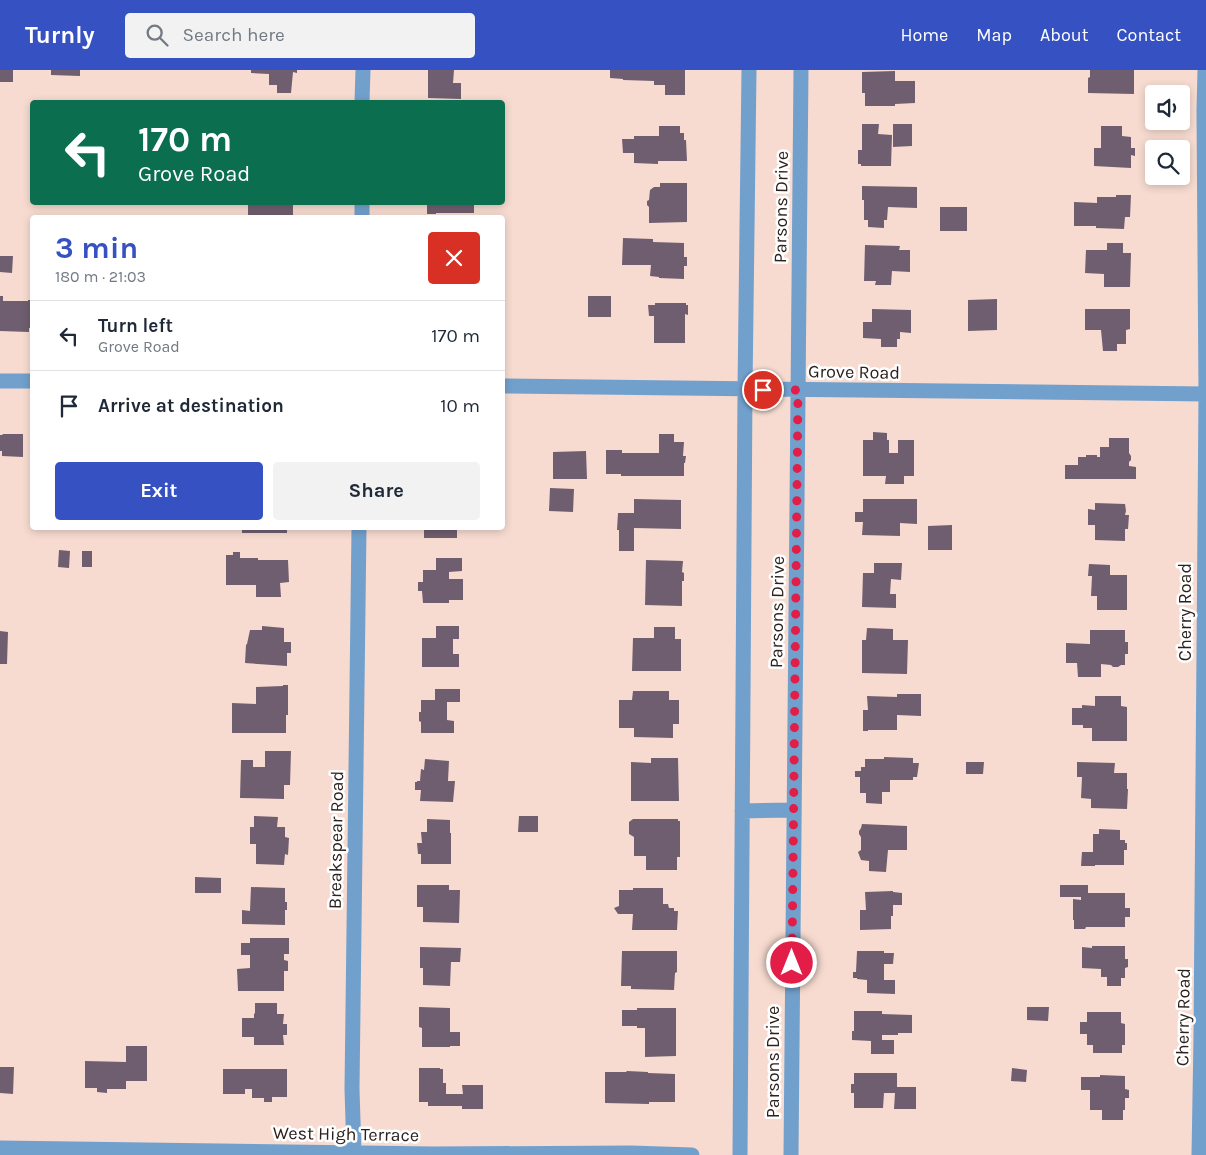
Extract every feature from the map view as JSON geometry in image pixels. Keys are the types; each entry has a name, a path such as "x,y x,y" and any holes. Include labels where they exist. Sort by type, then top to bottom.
{"street":[{"path":"362,100 363,70"},
{"name":"Parsons Drive","path":"740,1155 749,70"},
{"name":"Parsons Drive","path":"791,1155 801,70"},
{"name":"Cherry Road","path":"1199,1155 1202,1027 1206,394 1205,70"},
{"path":"0,381 30,381"},
{"name":"Grove Road","path":"505,386 1206,394"},
{"name":"Breakspear Road","path":"354,1153 352,1089 359,530"},
{"path":"742,811 794,810"},
{"name":"West High Terrace","path":"0,1148 434,1154 631,1153 692,1155"}],"building":[{"path":"0,70 13,70 13,82 0,82"},
{"path":"51,70 80,70 80,76 51,75"},
{"path":"251,70 297,70 297,73 293,72 291,93 277,93 277,85 269,85 269,74 251,73"},
{"path":"428,70 454,70 453,83 461,83 461,99 428,98"},
{"path":"610,70 685,70 685,95 665,95 665,85 654,85 654,81 610,78"},
{"path":"1090,70 1134,70 1134,94 1088,93"},
{"path":"895,71 895,81 915,81 915,103 895,104 895,106 865,106 865,93 862,93 862,72"},
{"path":"862,124 879,124 878,134 892,135 891,166 861,166 861,164 858,164 858,150 862,150"},
{"path":"893,124 912,124 912,146 893,147"},
{"path":"659,126 680,126 680,133 684,133 684,140 686,140 687,161 658,161 658,164 634,163 634,153 623,153 622,139 634,139 634,136 659,136"},
{"path":"1101,126 1122,126 1122,136 1131,137 1131,148 1135,148 1135,156 1131,155 1131,168 1094,166 1094,148 1101,148"},
{"path":"660,183 687,183 687,222 649,223 647,201 649,200 650,190 654,187 660,187"},
{"path":"862,186 917,187 917,208 888,207 884,228 868,227 868,220 864,220"},
{"path":"1116,195 1131,195 1130,217 1125,217 1124,229 1074,226 1074,202 1097,203 1097,197 1116,197"},
{"path":"248,205 293,205 293,215 248,215"},
{"path":"427,205 474,205 474,213 427,214"},
{"path":"940,207 967,207 967,231 940,231"},
{"path":"623,238 653,239 653,242 684,243 684,257 687,257 687,266 684,266 684,279 650,276 651,265 622,265"},
{"path":"1107,243 1123,243 1123,253 1131,253 1130,287 1104,287 1104,274 1085,273 1086,250 1107,250"},
{"path":"865,245 900,246 899,250 910,250 910,272 892,271 891,285 875,285 876,281 864,281"},
{"path":"0,256 13,256 12,273 0,272"},
{"path":"0,296 3,296 3,301 30,300 29,332 0,331"},
{"path":"588,296 611,296 611,317 588,317"},
{"path":"997,299 997,330 968,331 968,300"},
{"path":"655,303 686,303 688,305 688,315 685,314 685,343 654,343 654,316 649,316 648,305 655,305"},
{"path":"872,309 911,310 911,333 900,332 900,339 897,339 897,347 881,347 881,339 863,338 863,322 872,322"},
{"path":"1085,309 1130,309 1130,329 1126,330 1126,344 1117,344 1117,351 1103,351 1101,330 1085,330"},
{"path":"873,432 887,433 889,453 898,453 898,440 914,440 914,476 904,476 904,484 885,484 886,476 863,476 863,440 873,440"},
{"path":"23,434 23,457 2,456 2,451 0,451 0,435"},
{"path":"659,434 674,434 674,442 684,442 683,456 686,456 684,476 621,476 621,474 606,474 606,450 622,450 622,453 659,453"},
{"path":"1109,438 1129,438 1131,460 1129,466 1136,467 1136,479 1065,479 1065,465 1078,465 1078,457 1086,457 1086,455 1097,455 1097,457 1100,457 1100,447 1109,447"},
{"path":"586,451 587,479 553,479 553,452"},
{"path":"550,488 574,489 573,512 549,511"},
{"path":"634,499 681,500 681,529 634,528 634,551 619,551 618,513 634,513"},
{"path":"863,499 917,499 917,524 900,523 900,536 862,535 863,522 855,522 855,512 863,512"},
{"path":"1095,503 1125,504 1125,515 1129,515 1128,529 1125,529 1125,541 1095,540 1095,525 1088,525 1088,509 1095,510"},
{"path":"952,525 952,550 928,550 928,526"},
{"path":"242,530 287,530 287,533 242,533"},
{"path":"424,530 457,530 457,538 424,538"},
{"path":"59,550 70,551 69,568 58,567"},
{"path":"82,551 92,551 92,567 82,567"},
{"path":"233,552 240,552 240,558 288,560 289,582 280,583 281,597 256,597 256,585 226,585 226,555 233,555"},
{"path":"436,558 462,558 462,571 449,572 449,579 463,579 463,600 449,600 449,603 423,603 422,591 418,591 418,582 423,582 423,570 436,570"},
{"path":"646,560 683,561 682,606 645,605"},
{"path":"874,563 902,563 901,580 891,579 890,594 896,594 896,608 862,607 863,573 874,573"},
{"path":"1089,564 1110,565 1110,575 1127,575 1127,610 1097,610 1097,596 1091,596 1092,576 1088,576"},
{"path":"262,626 284,628 284,642 291,642 291,653 287,653 287,666 245,663 246,645 250,630 262,630"},
{"path":"436,626 459,626 459,639 453,639 453,654 459,654 459,667 422,667 422,638 436,638"},
{"path":"654,627 675,627 675,639 681,639 681,671 632,671 633,638 654,638"},
{"path":"867,628 893,629 893,640 908,640 907,674 862,673 862,640 866,640"},
{"path":"1090,630 1125,630 1128,654 1125,654 1125,665 1113,667 1101,664 1101,677 1078,677 1077,663 1066,663 1066,643 1090,644"},
{"path":"0,631 8,632 7,664 0,664"},
{"path":"288,685 286,733 232,733 232,703 256,704 256,687"},
{"path":"435,689 460,689 460,702 447,702 447,720 454,721 454,733 421,733 419,712 421,712 421,700 435,700"},
{"path":"633,691 669,691 669,700 679,700 679,724 673,724 673,738 634,737 634,728 619,728 619,700 632,700"},
{"path":"897,694 921,694 921,716 897,715 897,730 863,731 863,710 868,710 867,696 897,697"},
{"path":"1095,696 1121,696 1121,706 1127,707 1127,741 1092,741 1092,728 1083,728 1083,725 1072,725 1072,708 1082,708 1082,705 1095,706"},
{"path":"265,751 291,751 290,785 284,785 284,799 240,798 241,760 253,760 253,767 265,767"},
{"path":"884,757 913,758 913,763 919,763 917,777 913,777 913,780 890,780 890,792 882,792 882,804 866,803 866,793 860,793 860,777 855,777 855,771 861,771 861,767 865,767 865,759 884,759"},
{"path":"651,758 678,758 679,801 631,801 631,762 651,763"},
{"path":"425,759 449,761 448,781 455,781 453,802 420,801 421,790 415,790 415,782 420,781 421,769 424,770"},
{"path":"966,762 984,762 983,774 966,774"},
{"path":"1077,762 1115,763 1114,773 1127,773 1127,809 1091,808 1091,799 1081,798 1082,777 1077,777"},
{"path":"254,816 278,817 277,827 285,827 285,837 289,838 288,855 285,854 284,865 256,864 256,844 250,844 250,827 254,827"},
{"path":"519,816 538,816 538,832 518,832"},
{"path":"427,819 450,820 451,864 421,864 421,854 418,854 417,843 422,843 421,832 427,832"},
{"path":"633,819 678,819 680,821 680,857 677,857 677,870 646,870 646,856 634,856 634,837 629,834 629,822"},
{"path":"862,824 907,826 907,850 888,850 886,872 869,871 869,861 861,860 858,852 861,850 859,831"},
{"path":"1099,829 1120,830 1120,840 1125,840 1125,843 1127,843 1127,850 1124,850 1124,865 1081,866 1082,852 1093,852 1093,834 1099,834"},
{"path":"195,877 221,878 221,893 195,893"},
{"path":"417,885 449,885 449,890 460,890 459,923 423,922 423,907 417,907"},
{"path":"1060,885 1088,885 1088,893 1125,893 1125,908 1130,908 1130,917 1125,917 1125,927 1086,927 1085,929 1074,929 1073,899 1081,900 1081,897 1060,897"},
{"path":"251,887 285,888 287,910 285,910 285,925 242,924 242,910 250,911"},
{"path":"633,888 663,888 663,904 668,904 669,908 674,908 674,911 678,911 677,930 632,930 633,914 618,914 614,908 619,906 619,890 633,890"},
{"path":"893,891 902,893 902,905 893,905 891,929 860,930 860,910 866,910 865,892"},
{"path":"250,938 289,938 289,954 284,954 284,960 288,961 288,971 284,971 284,991 238,991 237,969 250,968 250,955 241,955 241,943 250,943"},
{"path":"1092,946 1125,946 1125,959 1128,959 1128,967 1125,968 1125,978 1121,978 1121,986 1107,986 1107,977 1101,977 1101,969 1082,968 1082,947 1092,948"},
{"path":"420,947 461,948 460,962 451,962 450,986 423,985 423,968 420,968"},
{"path":"622,951 677,951 677,972 675,973 674,990 631,989 631,986 621,986"},
{"path":"857,951 894,953 893,964 884,964 884,980 895,980 895,994 867,993 867,980 853,978 853,972 856,972"},
{"path":"255,1003 277,1003 277,1014 284,1014 283,1024 287,1024 287,1035 283,1035 284,1045 254,1045 254,1037 242,1037 242,1018 254,1018"},
{"path":"419,1007 450,1008 450,1032 460,1032 460,1046 422,1047"},
{"path":"1027,1007 1049,1007 1048,1021 1027,1020"},
{"path":"637,1008 676,1008 676,1056 645,1057 645,1028 622,1026 622,1010 637,1010"},
{"path":"854,1011 882,1011 882,1014 912,1015 912,1033 882,1035 882,1040 894,1040 894,1054 871,1054 871,1041 852,1040"},
{"path":"1087,1012 1121,1012 1121,1023 1125,1024 1125,1045 1122,1045 1122,1053 1093,1053 1093,1045 1087,1045 1087,1034 1080,1034 1080,1022 1087,1022"},
{"path":"126,1046 147,1046 147,1081 126,1081 126,1089 107,1089 107,1093 97,1092 97,1088 85,1088 85,1061 126,1062"},
{"path":"0,1067 14,1067 13,1094 0,1093"},
{"path":"419,1068 443,1069 443,1083 446,1083 446,1094 463,1094 462,1085 483,1085 483,1109 462,1109 462,1106 428,1106 428,1102 419,1102"},
{"path":"1012,1068 1027,1070 1026,1082 1011,1081"},
{"path":"223,1069 287,1069 287,1097 272,1097 272,1102 264,1102 264,1098 252,1098 252,1089 245,1089 245,1094 223,1094"},
{"path":"627,1071 675,1074 675,1102 649,1102 649,1104 605,1103 605,1072"},
{"path":"854,1073 897,1073 897,1087 916,1087 916,1109 894,1109 895,1093 884,1093 883,1108 854,1108 854,1093 851,1093 851,1084 854,1084"},
{"path":"1100,1075 1125,1076 1125,1089 1129,1090 1129,1098 1125,1098 1123,1120 1102,1120 1102,1110 1090,1110 1090,1090 1081,1090 1081,1077 1100,1077"}],"route":[{"path":"763,390 798,390 792,963"}]}
